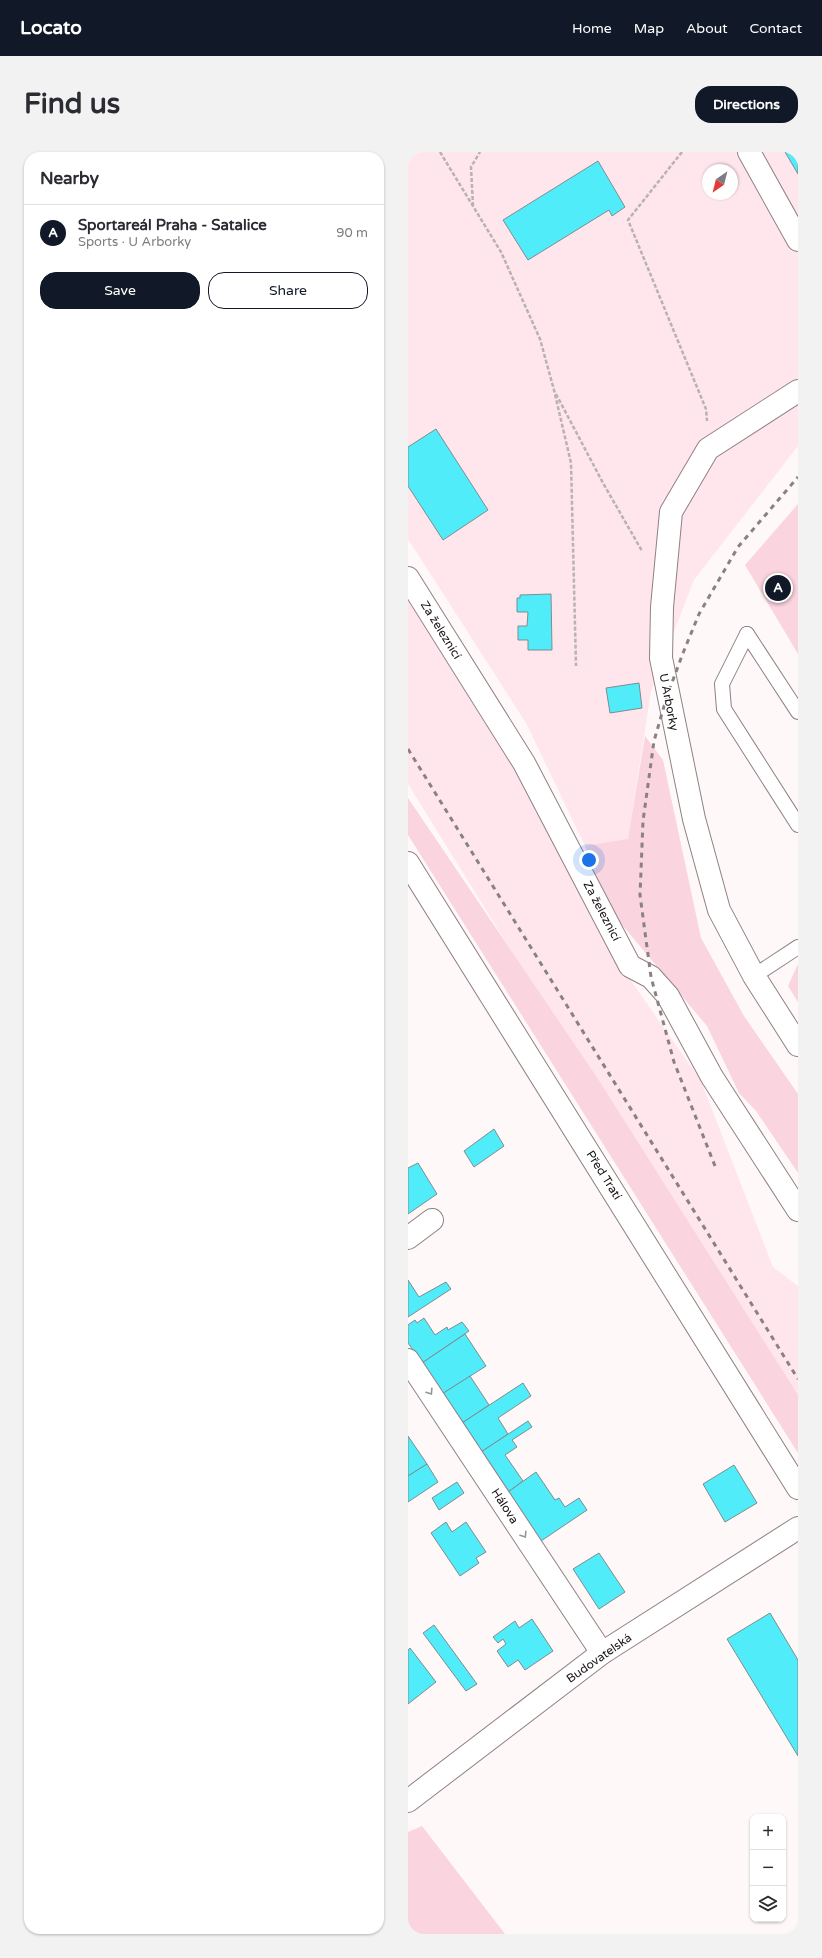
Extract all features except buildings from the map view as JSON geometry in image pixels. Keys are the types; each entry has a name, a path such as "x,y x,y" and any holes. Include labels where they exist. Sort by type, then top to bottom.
{"street":[{"path":"749,152 798,240"},
{"name":"U Arborky","path":"798,391 708,449 671,512 662,606 661,658 694,819 719,910 754,976 798,1046"},
{"name":"Za železnicí","path":"408,578 524,763 630,966 651,977 668,996 712,1077 798,1210"},
{"name":"Před Tratí","path":"408,863 798,1488"},
{"path":"408,1238 432,1220"},
{"name":"Hálova","path":"408,1360 602,1653"},
{"name":"Budovatelská","path":"408,1801 602,1653 798,1528"}],"lane":[{"path":"798,712 747,634 722,684 724,709 798,825"},
{"path":"754,976 798,947"}],"path":[{"path":"440,152 501,252 540,339 554,390 571,463 576,666"},
{"path":"473,207 471,167 480,152"},
{"path":"682,152 628,220 706,409 708,449"},
{"path":"554,390 603,483 645,555"}],"shaded area":[{"path":"408,152 798,152 798,446 694,580 651,691 628,840 585,846 526,723 408,539"},
{"path":"798,504 798,654 745,565"},
{"path":"408,592 517,769 627,975 701,1081 773,1267 798,1286 798,1414 408,784"},
{"path":"645,736 663,760 701,938 744,1016 798,1094 798,1173 756,1111 739,1093 707,1026 602,901 585,846 628,839"},
{"path":"408,798 598,1079 798,1395 798,1453 408,835"},
{"path":"798,964 798,1002 788,986"},
{"path":"422,1826 505,1934 408,1934 408,1832"}],"railway":[{"path":"715,1166 674,1062 651,977 640,895 643,821 654,741 667,696 699,614 738,547 798,477"},
{"path":"408,749 798,1379"}],"place":[{"name":"Sportareál Praha - Satalice","path":"778,588"}]}
